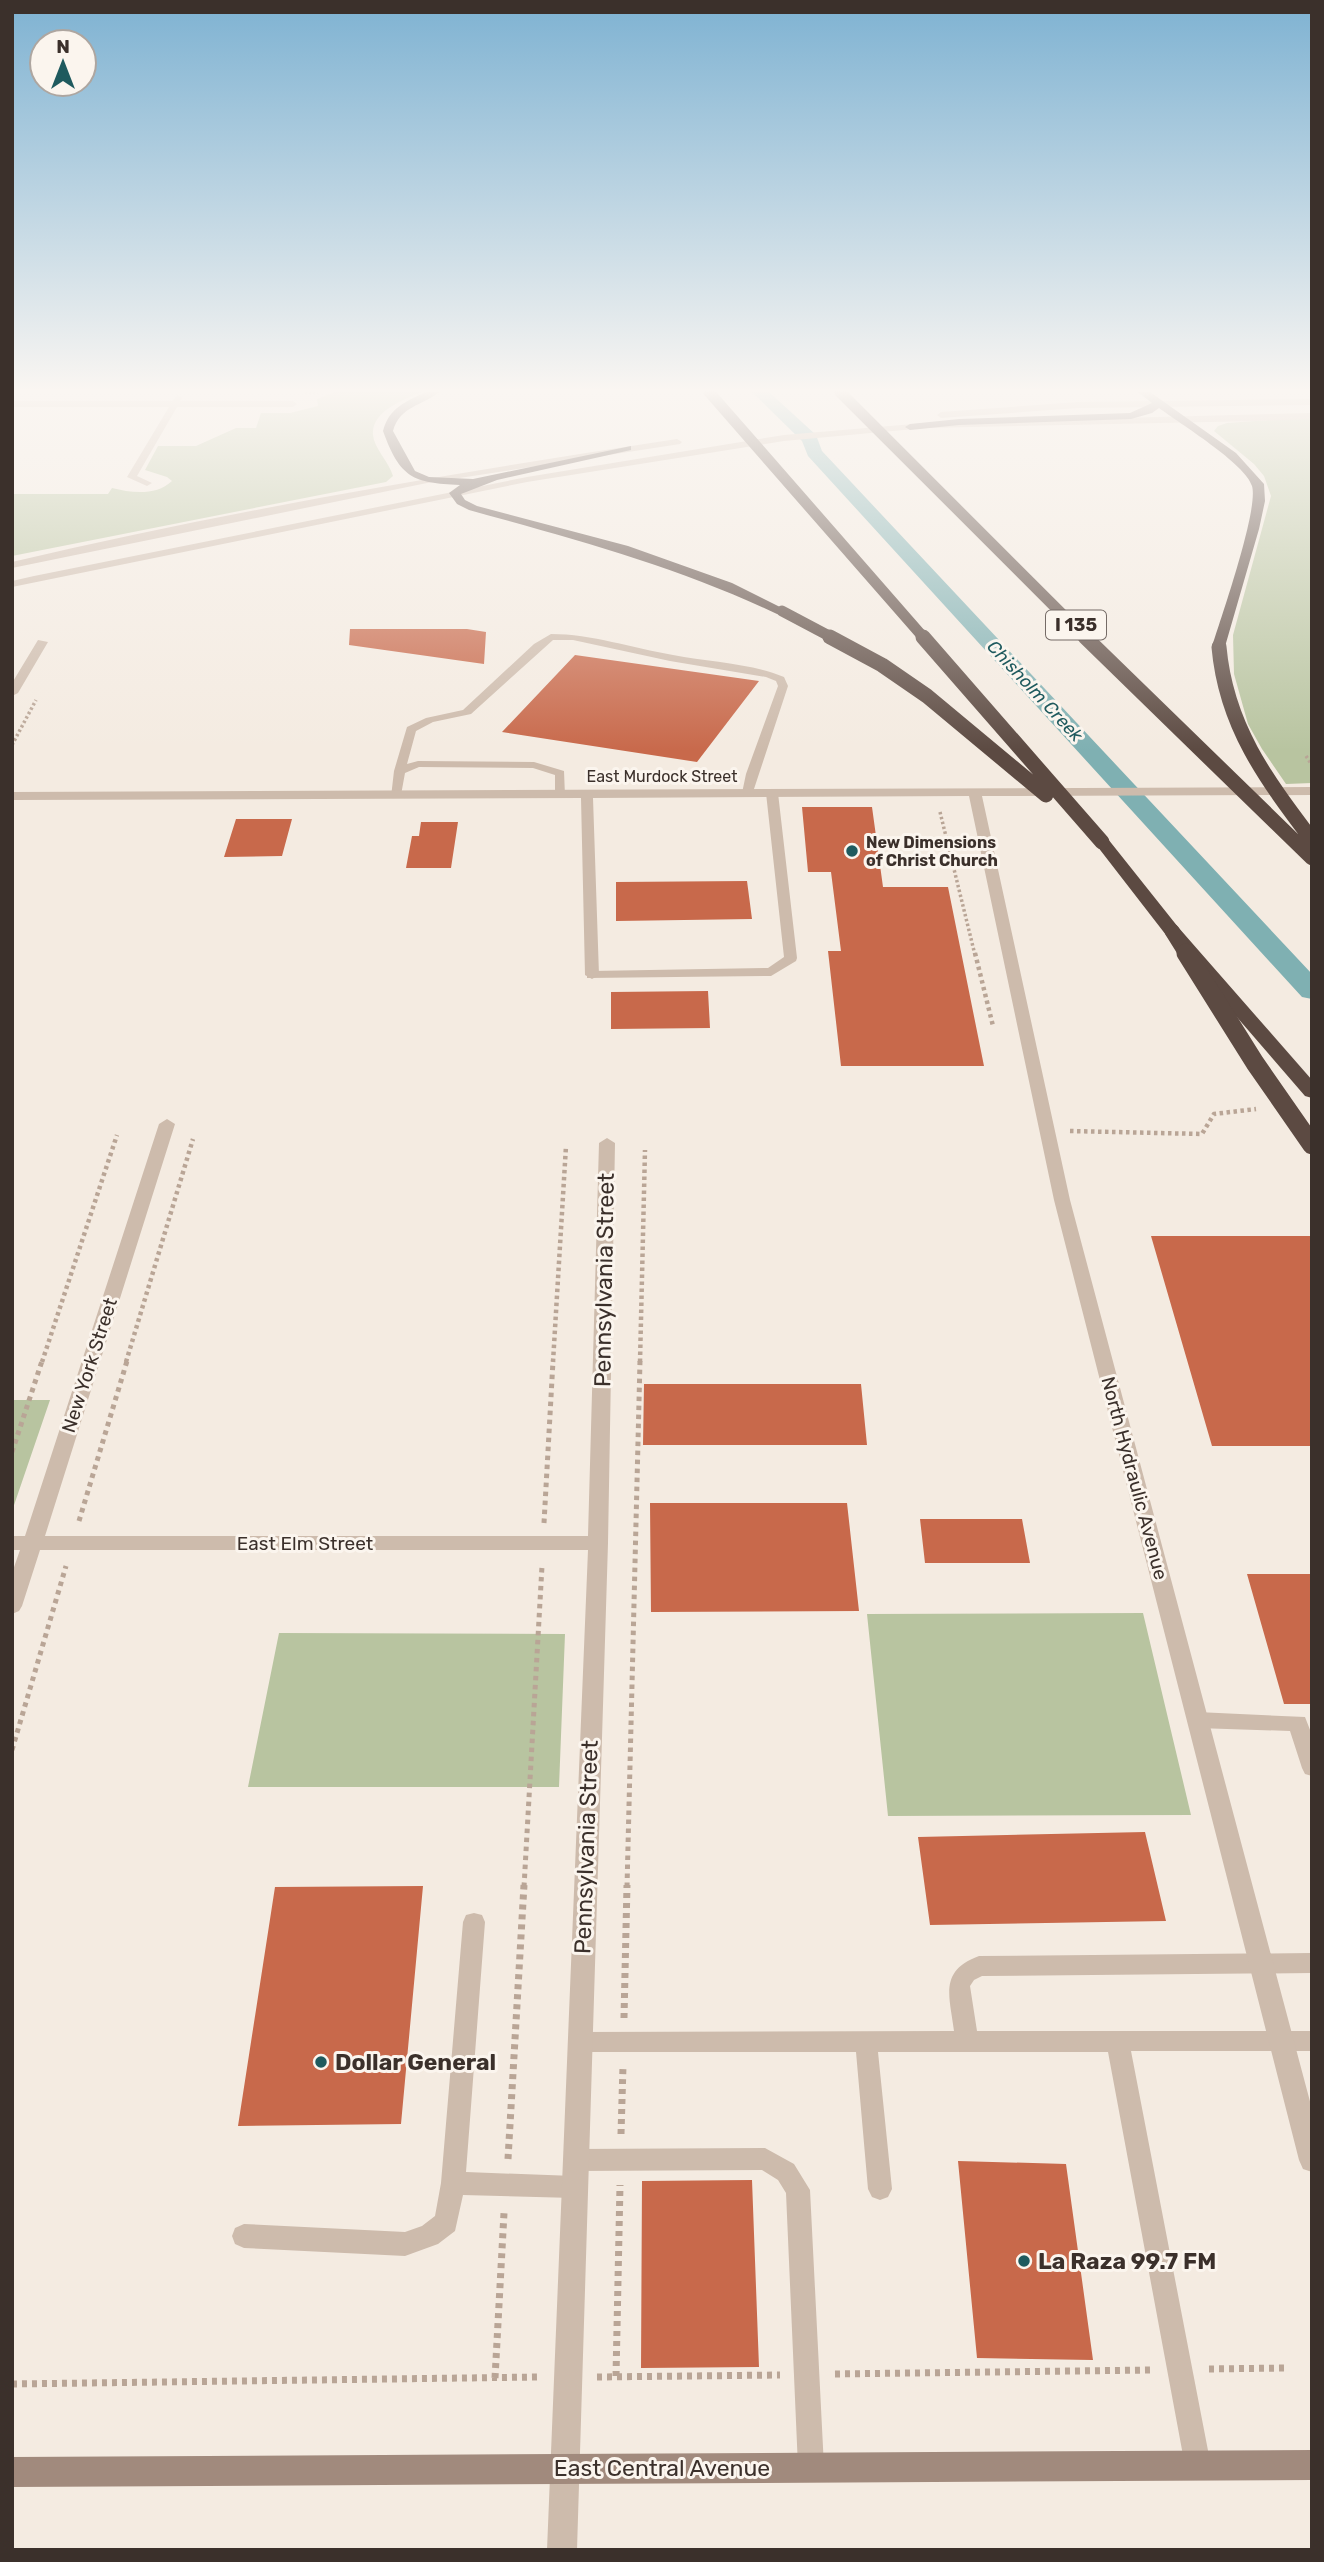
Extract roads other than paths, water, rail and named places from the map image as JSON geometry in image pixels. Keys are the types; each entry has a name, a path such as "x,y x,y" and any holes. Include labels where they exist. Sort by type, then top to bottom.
{"highway":[{"path":"486,512 624,548 728,586 782,611 882,665 927,696 962,722 1101,842"},
{"path":"813,512 1101,842 1172,931 1312,1092"},
{"name":"I 135","path":"960,512 1183,735 1312,858"},
{"path":"1257,512 1219,647 1219,670 1236,724 1268,779 1312,840"},
{"path":"1172,931 1255,1063 1312,1145"}],"main road":[{"name":"East Central Avenue","path":"12,2472 1312,2465"}],"street":[{"path":"12,564 269,512"},
{"path":"12,584 365,512"},
{"path":"12,694 42,642"},
{"name":"East Murdock Street","path":"12,796 1312,791"},
{"name":"North Hydraulic Avenue","path":"975,793 1062,1200 1312,2160"},
{"path":"587,794 592,975"},
{"name":"New York Street","path":"12,1606 22,1543 167,1124"},
{"name":"Pennsylvania Street","path":"562,2550 598,1544 607,1143"},
{"name":"East Elm Street","path":"22,1543 598,1544"}],"lane":[{"path":"395,794 411,729 430,720 467,712 551,637 573,637 670,658 768,674 780,679 783,686 752,774 748,793"},
{"path":"400,771 418,764 534,765 560,773 561,794"},
{"path":"592,975 771,972 792,958 772,793"},
{"path":"1197,1720 1305,1723 1312,1768"},
{"path":"244,2236 405,2244 429,2236 446,2223 453,2183 474,1922"},
{"path":"967,2042 959,1985 966,1973 979,1966 1312,1963"},
{"path":"579,2042 1312,2041"},
{"path":"866,2042 880,2189"},
{"path":"1118,2042 1198,2466"},
{"path":"453,2183 506,2185 575,2173 621,2159 765,2159 786,2172 797,2190 811,2467"}],"waterway":[{"name":"Chisholm Creek","path":"869,512 1312,991"}],"place":[{"name":"New Dimensions of Christ Church","path":"852,851"},
{"name":"Dollar General","path":"321,2062"},
{"name":"La Raza 99.7 FM","path":"1024,2261"}]}
